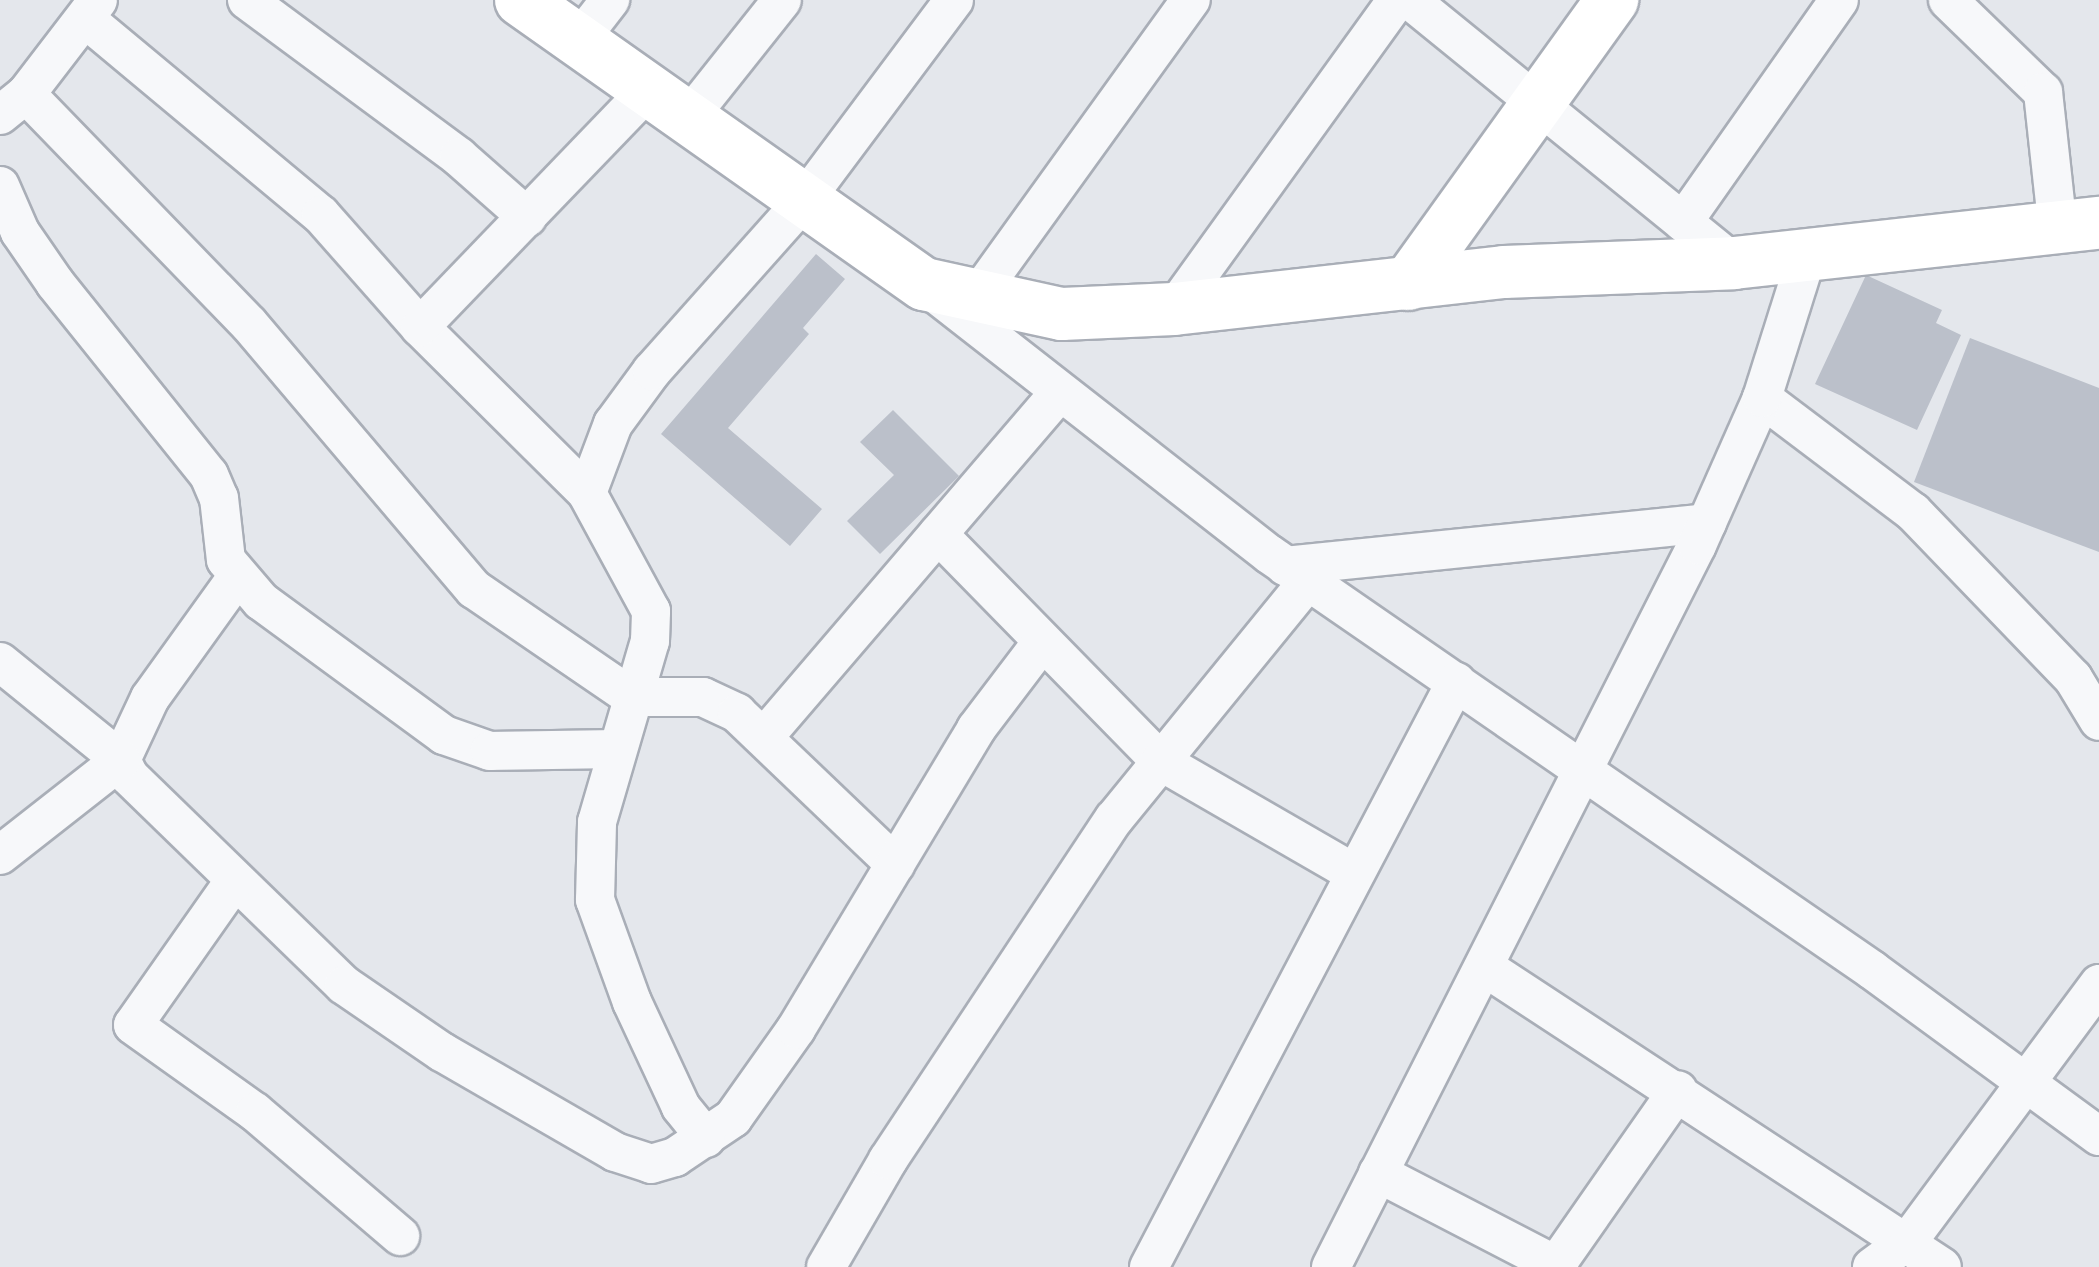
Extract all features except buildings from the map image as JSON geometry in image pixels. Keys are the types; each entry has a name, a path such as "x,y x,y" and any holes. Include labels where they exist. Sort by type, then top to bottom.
{"main road":[{"path":"521,0 576,44 669,103 924,284 975,299 1062,314 1174,309 1504,272 1734,263 1808,252 2078,226"},
{"path":"1408,284 1612,0"}],"street":[{"path":"247,0 459,158 527,217"},
{"path":"576,44 610,0"},
{"path":"420,327 527,217 669,103 782,0"},
{"path":"587,492 613,424 652,371 806,198 954,0"},
{"path":"975,299 1191,0"},
{"path":"1174,309 1398,0"},
{"path":"1410,0 1734,263"},
{"path":"1683,222 1839,0"},
{"path":"1948,0 2043,92 2078,226"},
{"path":"706,1138 681,1107 595,900 598,822 614,748 632,697 650,641 651,611 587,492 420,327 321,215 93,10 13,105 249,324 444,560 511,618 632,697 703,696 737,713 896,864"},
{"path":"0,186 20,232 56,282 209,475 219,498 226,560 260,601 444,735 490,751 614,748"},
{"path":"1331,1267 1585,776 1707,523 1762,398 1808,252"},
{"path":"924,284 1297,573 2099,1136"},
{"path":"764,737 1059,392"},
{"path":"1762,398 1913,512 2074,678 2099,720"},
{"path":"826,1267 888,1160 1114,819 1297,573 1707,523"},
{"path":"938,534 1160,761 1352,872"},
{"path":"0,855 122,760 150,698 237,577"},
{"path":"0,662 122,760 129,776 344,985 442,1052 614,1152 652,1164 706,1138 732,1118 796,1029 976,730 1042,642"},
{"path":"1149,1267 1352,872 1456,682"},
{"path":"235,880 133,1026 255,1112 400,1236"},
{"path":"1486,968 1909,1240 1942,1267"},
{"path":"1872,1267 1909,1240 2099,984"},
{"path":"1378,1173 1558,1266 1678,1090"}]}
